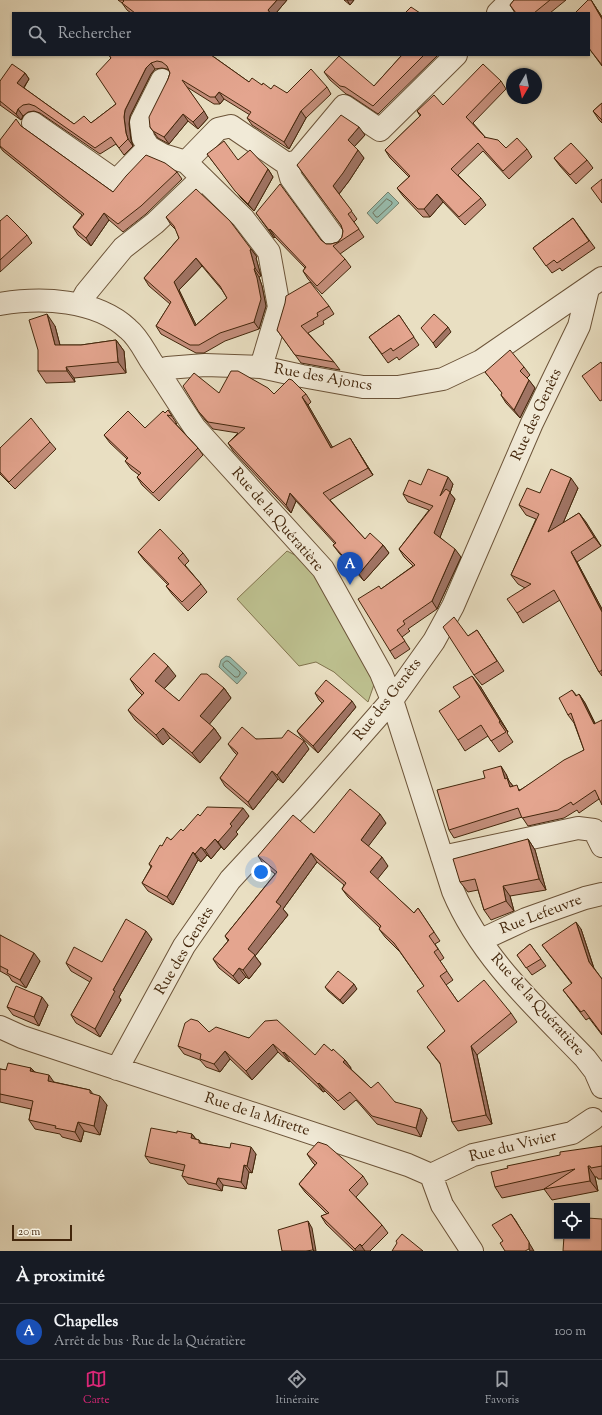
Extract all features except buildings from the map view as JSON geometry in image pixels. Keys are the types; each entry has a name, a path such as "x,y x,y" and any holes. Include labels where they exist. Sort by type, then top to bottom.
{"street":[{"path":"499,12 511,0"},
{"path":"287,164 298,161 344,106 380,130 455,56"},
{"path":"162,80 141,122 143,138 149,147 163,155 186,162 243,218 269,252 279,307 261,367"},
{"path":"33,123 116,181 149,147"},
{"path":"186,162 218,129 231,126 287,164 291,178 336,240"},
{"path":"80,304 86,293 123,248 155,223 202,178"},
{"name":"Rue des Ajoncs","path":"159,373 167,368 205,365 261,367 363,387 398,387 443,379 481,362 595,284"},
{"name":"Rue des Genêts","path":"117,1069 184,946 230,880 392,700 434,641 453,606 532,423 579,326 595,284"},
{"name":"Rue de la Quératière","path":"0,304 20,300 42,300 80,304 117,320 129,329 195,428 322,569 380,670 392,700 442,857 460,906 467,920 507,976 585,1058 595,1071 602,1087"},
{"path":"442,857 578,828 594,830 602,846"},
{"name":"Rue Lefeuvre","path":"481,940 526,919 585,898 602,894"},
{"name":"Rue de la Mirette","path":"0,1027 22,1037 431,1174"},
{"path":"597,1123 590,1112 590,1105 597,1093 602,1090"},
{"name":"Rue du Vivier","path":"431,1174 473,1155 572,1132 597,1123"},
{"path":"431,1174 442,1205 472,1251"}],"shaded area":[{"path":"287,551 323,569 379,670 368,702 334,672 316,662 299,666 237,599"}],"water":[{"path":"388,192 399,203 377,224 367,213"},
{"path":"226,656 230,657 247,673 237,684 219,667 221,660"}],"place":[{"name":"Chapelles","path":"350,585"}]}
